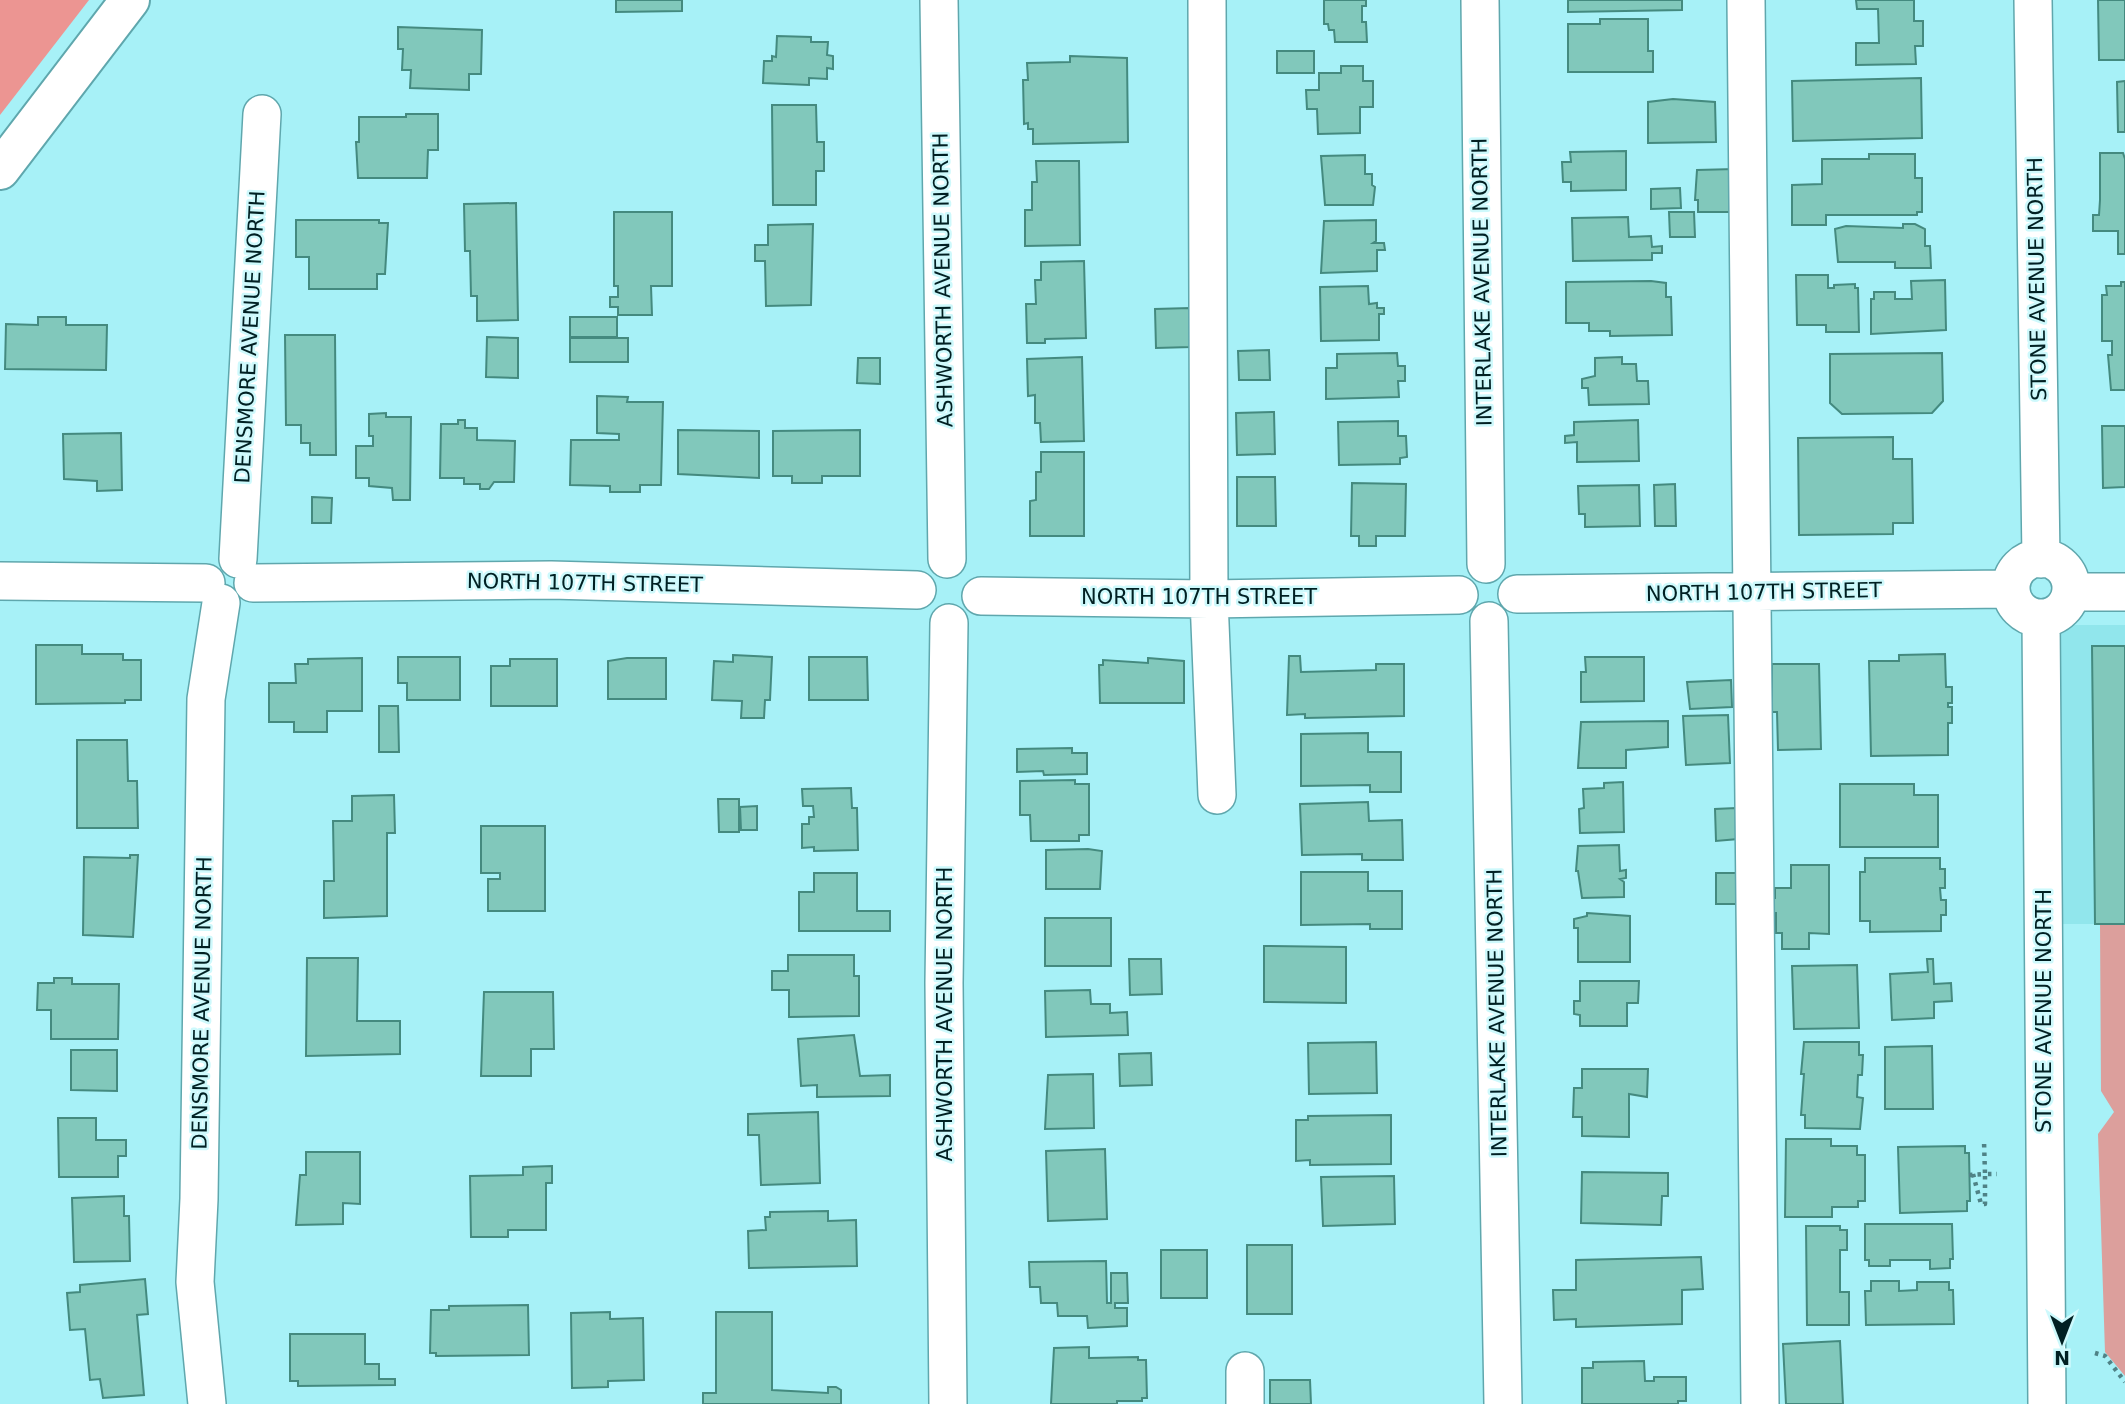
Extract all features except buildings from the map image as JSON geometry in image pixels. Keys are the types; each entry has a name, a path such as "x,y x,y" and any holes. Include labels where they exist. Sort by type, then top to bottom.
{"main road":[{"path":"0,170 130,0"}],"street":[{"name":"ASHWORTH AVENUE NORTH","path":"940,0 947,559"},
{"path":"1207,0 1209,599 1217,795"},
{"name":"INTERLAKE AVENUE NORTH","path":"1479,0 1486,564"},
{"path":"1746,0 1760,1404"},
{"name":"STONE AVENUE NORTH","path":"2033,0 2041,559"},
{"name":"DENSMORE AVENUE NORTH","path":"246,571 262,114"},
{"path":"947,559 968,566 980,584 981,596 971,615 948,623 925,614 919,605 917,590 921,576 927,568 947,559"},
{"path":"2041,559 2060,565 2067,572 2071,592 2064,609 2041,618 2025,614 2018,608 2011,589 2017,569 2025,563 2041,559"},
{"path":"1486,564 1503,568 1511,575 1517,594 1510,612 1489,621 1468,614 1459,595 1466,573 1486,564"},
{"path":"0,581 214,593 231,605 245,600 246,571"},
{"name":"NORTH 107TH STREET","path":"246,571 917,590"},
{"name":"NORTH 107TH STREET","path":"1517,594 2011,589"},
{"path":"2071,592 2125,592"},
{"name":"DENSMORE AVENUE NORTH","path":"207,1404 195,1282 199,1199 206,699 214,593"},
{"name":"NORTH 107TH STREET","path":"981,596 1209,599 1459,595"},
{"name":"STONE AVENUE NORTH","path":"2041,618 2047,1404"},
{"name":"INTERLAKE AVENUE NORTH","path":"1489,621 1503,1404"},
{"name":"ASHWORTH AVENUE NORTH","path":"948,623 944,983 948,1404"}],"path":[{"path":"1984,1141 1985,1174 1985,1204 1981,1204 1971,1175 1985,1174 1997,1174"},
{"path":"2095,1353 2105,1356 2125,1382"}],"shaded area":[{"path":"0,0 89,0 0,115"},
{"path":"2053,625 2125,625 2125,924 2054,924"},
{"path":"2100,924 2125,924 2125,1376 2105,1352 2098,1134 2114,1112 2101,1091"}]}
